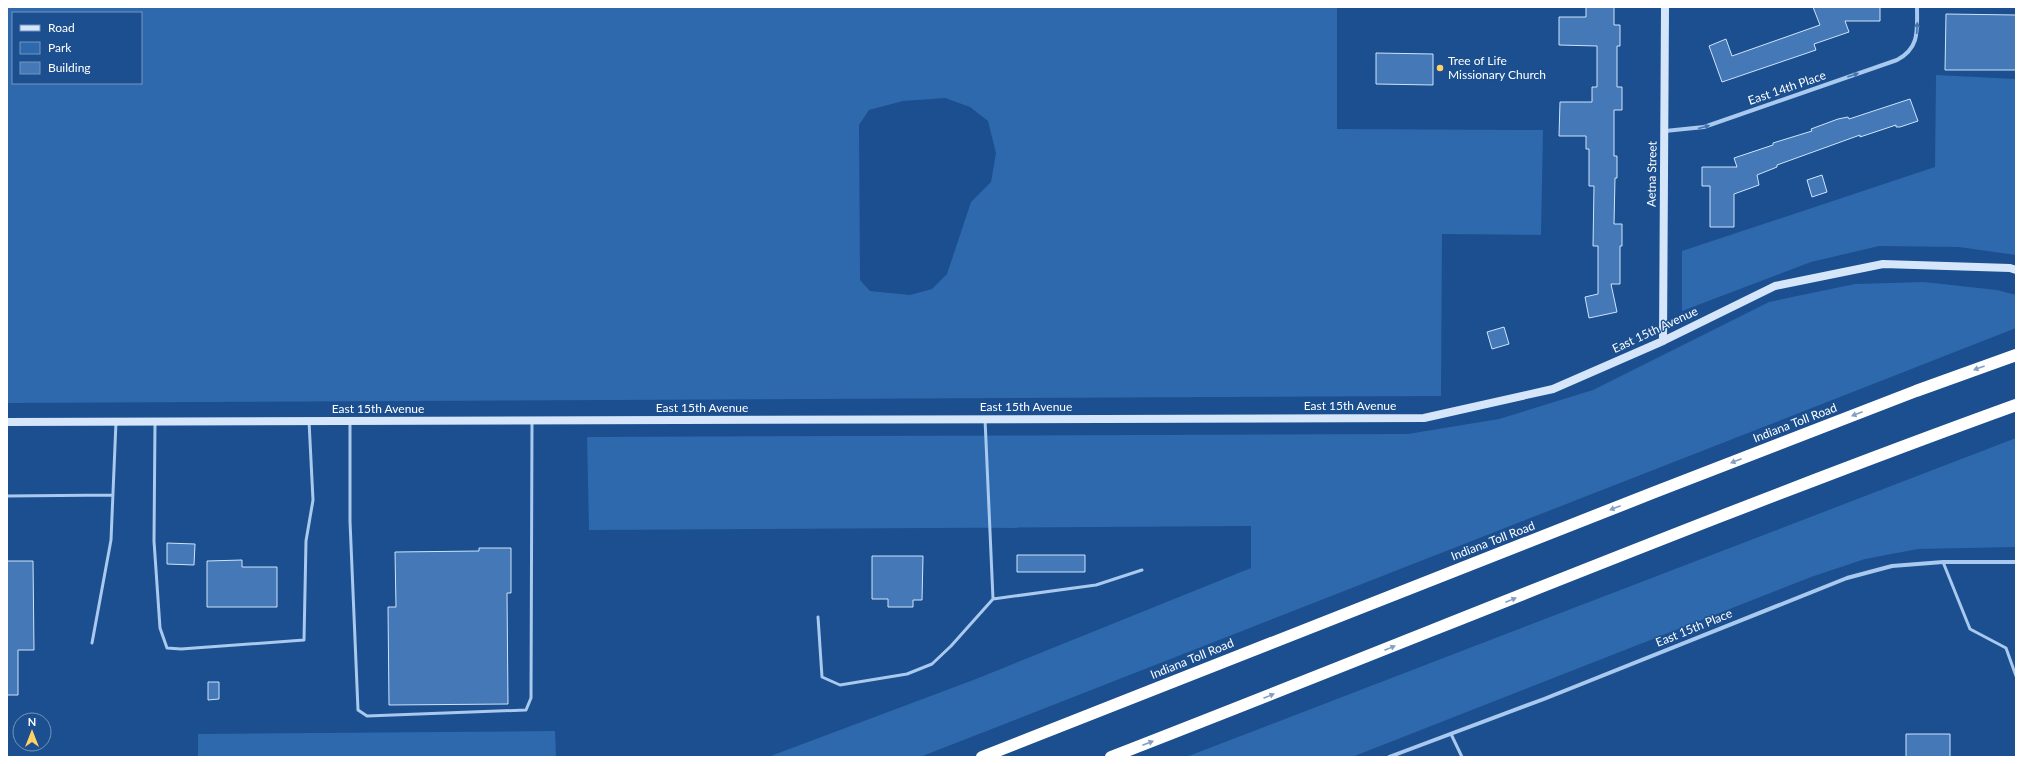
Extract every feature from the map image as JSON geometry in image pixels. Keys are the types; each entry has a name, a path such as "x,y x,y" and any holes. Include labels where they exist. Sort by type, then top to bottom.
{"highway":[{"name":"Indiana Toll Road","path":"982,757 1916,391 2016,355"},
{"path":"1111,757 1687,531 2016,405"}],"street":[{"name":"Aetna Street","path":"1663,341 1665,7"},
{"name":"East 14th Place","path":"1665,131 1704,127 1896,60 1905,55 1911,49 1916,39 1917,7"},
{"name":"East 15th Avenue","path":"7,422 1424,418 1553,389 1663,341 1774,286 1883,264 2010,268 2016,270"},
{"name":"East 15th Place","path":"1389,757 1847,578 1892,566 1943,562 2016,562"}],"lane":[{"path":"985,419 993,599"},
{"path":"156,422 154,540 160,628 167,648 181,649 304,640 306,541 313,500 309,421"},
{"path":"350,421 350,521 358,710 367,716 526,710 531,698 532,421"},
{"path":"92,643 111,540 116,422"},
{"path":"7,496 113,495"},
{"path":"1943,562 1970,629 2006,648 2016,676"},
{"path":"818,617 822,677 840,685 908,674 932,664 951,646 993,599 1096,585 1142,570"},
{"path":"1451,734 1462,757"}],"green space":[{"path":"7,7 1337,7 1337,129 1543,130 1541,235 1442,234 1441,396 7,403","holes":["945,98 970,107 988,121 996,153 991,182 971,202 947,274 932,289 910,295 870,291 860,280 859,125 869,110 903,101"]},
{"path":"1936,75 2016,79 2016,255 1959,247 1879,246 1811,262 1682,311 1682,251 1935,167"},
{"path":"1924,282 1997,290 2016,295 2016,328 920,757 768,757 976,679 1251,568 1251,526 589,530 587,437 1408,434 1499,419 1593,390 1769,302 1855,284"},
{"path":"2016,438 2016,547 1918,549 1865,559 1811,577 1352,757 1186,757"},
{"path":"555,731 556,757 198,757 198,734"}],"building":[{"path":"1586,7 1614,7 1614,25 1620,25 1620,46 1617,46 1617,87 1622,87 1622,110 1614,110 1614,156 1617,156 1617,178 1615,178 1614,224 1622,224 1622,246 1620,246 1620,284 1611,284 1617,312 1589,318 1585,297 1598,294 1598,246 1593,246 1594,186 1589,186 1589,149 1586,149 1586,136 1559,136 1560,102 1592,102 1592,87 1597,87 1597,46 1559,45 1559,17 1586,17"},
{"path":"1813,7 1880,7 1880,21 1845,21 1849,32 1814,44 1816,50 1722,82 1709,46 1726,39 1732,56 1820,25"},
{"path":"1946,14 2016,15 2016,70 1945,70"},
{"path":"1376,53 1433,54 1433,85 1376,84"},
{"path":"1910,99 1918,121 1900,127 1896,127 1896,125 1860,137 1860,135 1777,165 1777,167 1757,175 1759,185 1734,194 1734,227 1710,227 1710,186 1702,186 1702,167 1737,167 1734,158 1773,145 1773,143 1812,131 1811,129 1838,119 1848,117 1849,119"},
{"path":"1822,175 1827,192 1812,197 1807,180"},
{"path":"1504,327 1509,344 1492,349 1487,332"},
{"path":"167,543 195,544 194,565 167,564"},
{"path":"479,548 511,548 511,593 507,593 508,704 389,705 388,607 396,607 395,552 479,551"},
{"path":"1017,555 1085,555 1085,572 1017,572"},
{"path":"872,556 923,556 922,600 913,600 913,607 888,607 888,599 872,599"},
{"path":"242,560 242,567 277,567 277,607 207,607 207,561"},
{"path":"7,561 33,561 34,650 18,650 18,695 7,695"},
{"path":"208,682 219,682 219,699 208,700"},
{"path":"1906,734 1950,734 1950,757 1906,757"}],"place":[{"name":"Tree of Life Missionary Church","path":"1440,68"}]}
